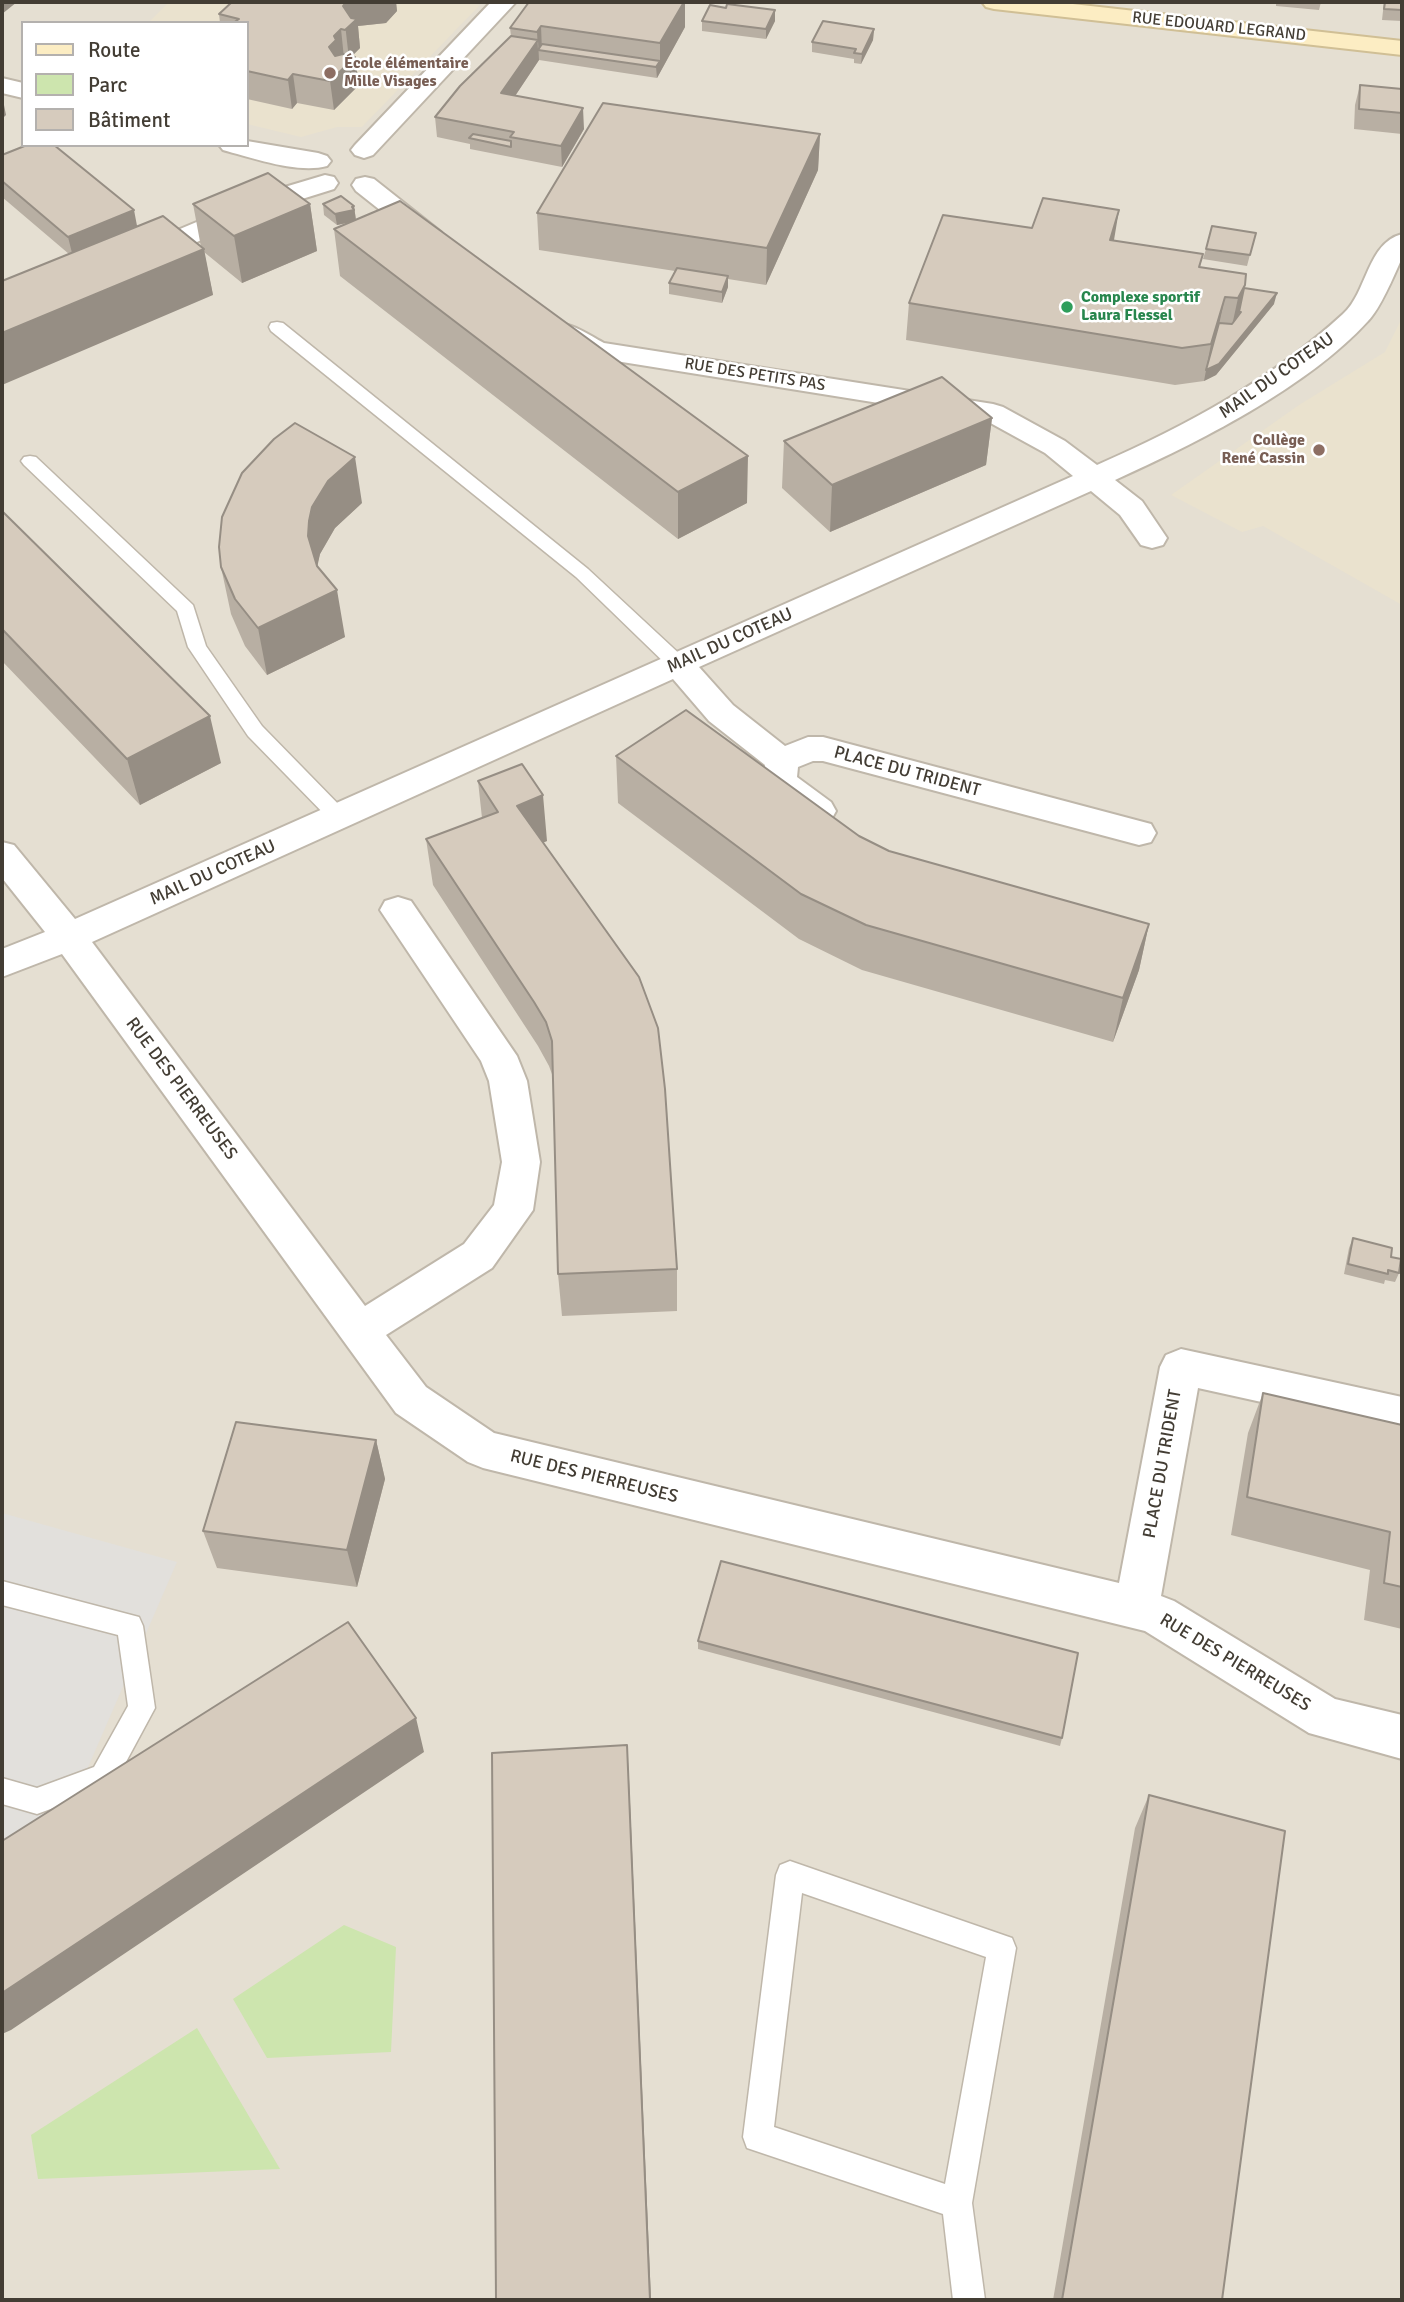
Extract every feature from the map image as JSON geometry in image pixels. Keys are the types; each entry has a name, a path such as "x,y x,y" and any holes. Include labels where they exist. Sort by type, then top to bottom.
{"street":[{"path":"364,149 504,2"},
{"name":"RUE EDOUARD LEGRAND","path":"994,2 1402,48"},
{"path":"2,85 21,90"},
{"path":"241,147 279,156 321,172 350,188 379,173"},
{"path":"116,265 277,198 321,172 337,151 364,149 379,154 379,173 454,254"},
{"name":"MAIL DU COTEAU","path":"2,964 69,937 1156,450 1245,402 1315,354 1359,315 1385,263 1402,242"},
{"name":"RUE DES PETITS PAS","path":"532,312 566,337 597,350 993,413 1055,447 1131,508 1152,538"},
{"path":"677,664 720,713 782,761 780,781 840,828"},
{"name":"PLACE DU TRIDENT","path":"782,761 808,750 823,749 1139,833"},
{"name":"RUE DES PIERREUSES","path":"2,854 69,937 411,1400 483,1449 626,1486 1137,1608 1158,1615 1325,1718 1402,1737"},
{"path":"360,1330 478,1256 513,1210 521,1162 508,1081 498,1056 398,910"},
{"name":"PLACE DU TRIDENT","path":"1137,1608 1181,1367 1402,1415"}],"lane":[{"path":"277,327 582,573 677,664"},
{"path":"30,461 186,609 197,647 255,731 338,817"},
{"path":"2,1593 131,1626 142,1708 103,1777 37,1801 2,1791"},
{"path":"957,2203 758,2137 790,1875 1002,1948 957,2203 969,2300"}],"shaded area":[{"path":"2,2 1402,2 1402,2300 2,2300"},
{"name":"École élémentaire Mille Visages","path":"169,2 457,2 480,5 362,127 337,127 301,137 248,124 248,21 150,21"},
{"name":"Collège René Cassin","path":"1402,318 1402,605 1263,526 1242,532 1171,495 1299,405 1385,352"},
{"path":"2,1513 177,1562 63,1825 2,1877"}],"green space":[{"path":"344,1925 396,1947 391,2052 267,2058 233,1999"},
{"path":"197,2028 280,2169 38,2179 31,2135"}],"building":[{"path":"232,2 346,2 343,6 351,18 357,19 334,36 336,40 329,47 335,56 343,54 355,57 330,81 293,74 288,80 248,71 248,21 236,21 239,19 219,14"},
{"path":"529,2 684,2 660,43 541,26 537,32 510,28"},
{"path":"1385,2 1402,2 1402,10 1384,9"},
{"path":"727,4 775,10 766,29 702,21 710,5 726,8"},
{"path":"823,21 874,29 862,54 854,53 856,49 812,42"},
{"path":"511,36 538,40 501,93 583,108 561,146 510,137 514,132 435,117 460,86"},
{"path":"542,44 660,61 656,67 538,50"},
{"path":"1360,85 1402,89 1402,113 1359,109"},
{"path":"603,103 820,134 767,248 537,213"},
{"path":"473,134 511,141 511,147 469,138"},
{"path":"22,147 56,147 134,210 68,237 2,181 2,155"},
{"path":"268,173 310,204 234,236 193,204"},
{"path":"341,196 354,206 354,210 335,214 323,204"},
{"name":"Complexe sportif Laura Flessel","path":"1043,198 1119,210 1110,240 1203,254 1199,267 1246,274 1245,285 1238,298 1225,297 1211,344 1182,348 909,303 943,215 1032,228"},
{"path":"400,201 748,456 678,492 334,229"},
{"path":"163,216 204,249 2,333 2,281"},
{"path":"1212,226 1256,233 1250,255 1206,249"},
{"path":"677,268 728,276 722,292 669,283"},
{"path":"1244,288 1277,293 1219,364 1206,370 1219,323 1232,324 1241,312"},
{"path":"942,377 992,418 832,485 784,441"},
{"path":"295,423 355,457 328,481 312,507 309,521 308,536 317,566 337,590 258,628 235,599 221,567 219,547 222,517 242,473 274,439"},
{"path":"2,511 210,716 127,759 2,629"},
{"path":"686,710 859,836 889,851 1149,924 1123,998 866,925 801,894 616,756"},
{"path":"522,764 543,795 517,806 639,977 658,1028 665,1089 677,1269 558,1274 552,1041 546,1022 534,1002 426,839 498,812 478,781"},
{"path":"1353,1238 1392,1248 1391,1257 1401,1259 1399,1273 1388,1270 1388,1274 1348,1264"},
{"path":"1263,1393 1402,1425 1402,1587 1384,1583 1390,1532 1247,1497"},
{"path":"236,1422 376,1440 347,1550 203,1531"},
{"path":"721,1561 1078,1653 1062,1738 698,1641"},
{"path":"348,1622 416,1718 2,1993 2,1841"},
{"path":"627,1745 650,2300 496,2300 492,1753"},
{"path":"1149,1795 1285,1831 1222,2300 1062,2300"}],"place":[{"name":"École élémentaire Mille Visages","path":"330,73"},
{"name":"Complexe sportif Laura Flessel","path":"1067,307"},
{"name":"Collège René Cassin","path":"1319,450"}]}
